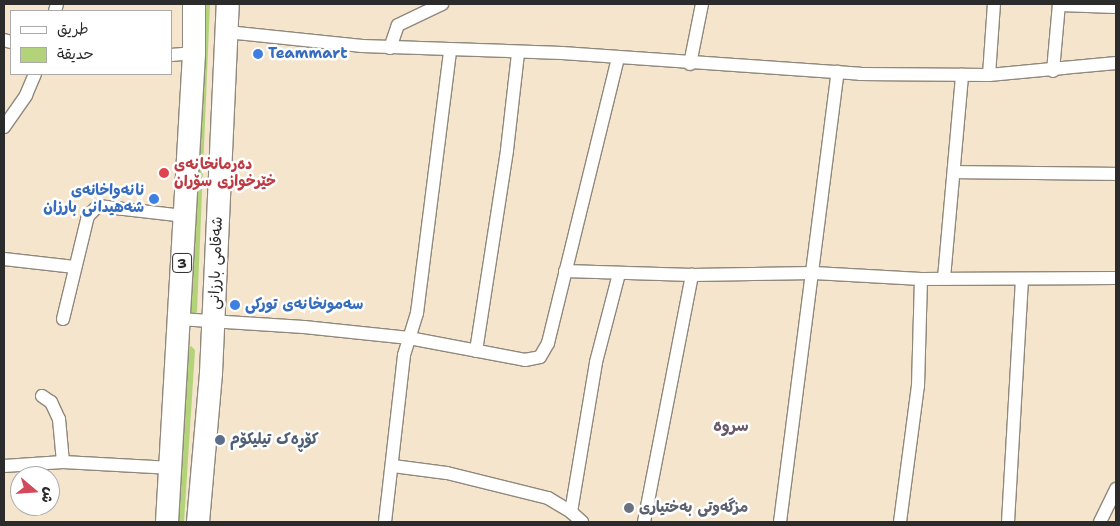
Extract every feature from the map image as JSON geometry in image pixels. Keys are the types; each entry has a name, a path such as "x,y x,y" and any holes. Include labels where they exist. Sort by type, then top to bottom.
{"highway":[{"name":"3","path":"167,522 172,468 178,319 194,53 194,4"},
{"name":"شەقامی بارزانی","path":"198,522 213,322 228,4"}],"street":[{"path":"390,48 398,25 442,4"},
{"path":"690,64 702,4"},
{"path":"989,75 994,4"},
{"path":"1053,71 1059,4 1116,8"},
{"path":"227,32 390,48 618,58 838,72 989,75 1053,71 1116,63"},
{"path":"385,522 393,466 404,355 417,313 450,50"},
{"path":"172,55 194,53"},
{"path":"476,351 507,150 518,53"},
{"path":"178,319 409,338 525,360 540,357 548,343 618,58"},
{"path":"780,522 814,273 838,72"},
{"path":"4,128 26,96 35,75"},
{"path":"944,278 955,172 962,75"},
{"path":"955,172 1116,174"},
{"path":"63,319 88,216 98,206 185,216"},
{"path":"4,259 76,267"},
{"path":"565,271 692,275 814,273 921,279 1116,278"},
{"path":"571,512 596,362 619,274"},
{"path":"644,522 692,275"},
{"path":"900,522 918,386 921,279"},
{"path":"1008,522 1022,279"},
{"path":"42,396 51,402 59,419 63,462"},
{"path":"4,466 63,462 172,468"},
{"path":"393,466 447,473 548,498 571,512 582,522"},
{"path":"1100,522 1116,489"}],"green space":[{"path":"201,4 210,4 197,312 194,317 189,314"},
{"path":"191,346 195,350 184,522 176,522 186,350"}],"place":[{"name":"Teammart","path":"258,54"},
{"name":"دەرمانخانەی خێرخوازی سۆران","path":"164,173"},
{"name":"نانەواخانەی شەهیدانی بارزان","path":"154,199"},
{"name":"سەمونخانەی تورکی","path":"235,305"},
{"name":"کۆڕەک تیلیکۆم","path":"220,440"},
{"name":"مزگەوتی بەختیاری","path":"629,508"}],"district":[{"name":"سروە","path":"731,426"}]}
